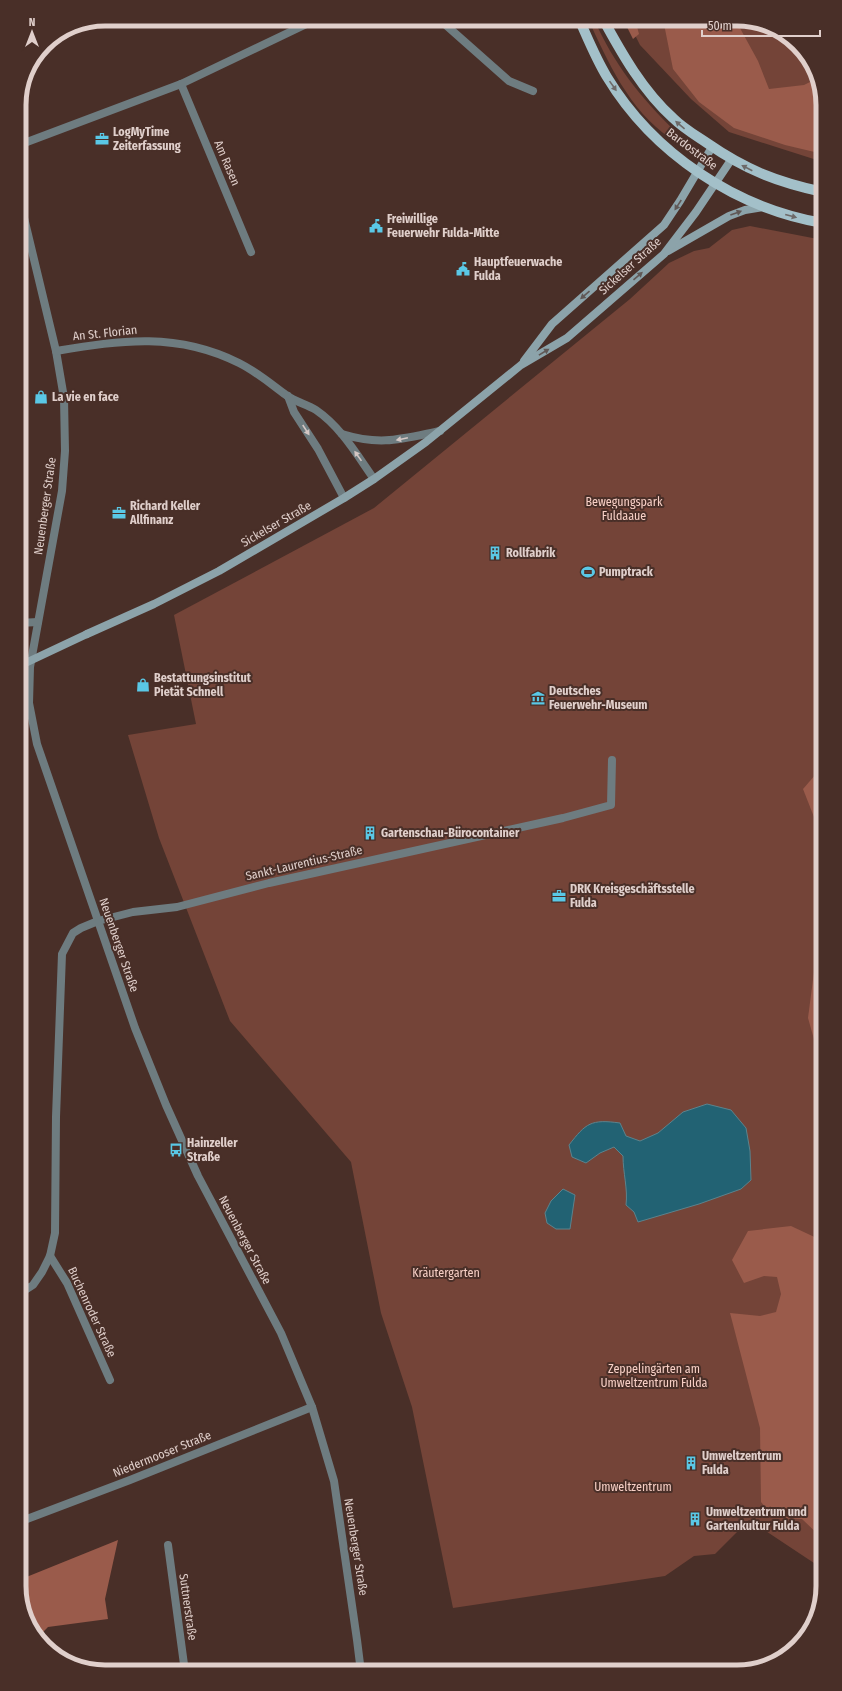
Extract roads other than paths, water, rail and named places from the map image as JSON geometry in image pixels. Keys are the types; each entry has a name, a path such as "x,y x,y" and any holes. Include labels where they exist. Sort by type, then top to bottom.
{"main road":[{"name":"Bardostraße","path":"582,26 599,64 616,90 633,113 666,148 716,183 766,208 816,221"},
{"name":"Bardostraße","path":"608,26 638,78 655,99 684,128 731,160 764,176 816,191"},
{"name":"Sickelser Straße","path":"521,365 552,324 664,225 712,147"},
{"name":"Sickelser Straße","path":"26,663 154,604 219,571 374,480 440,431 521,365 566,338 664,254 696,212 731,160"},
{"path":"664,254 729,216 745,210 766,208"}],"street":[{"path":"26,142 181,84 302,26"},
{"path":"447,26 509,81 533,91"},
{"name":"Am Rasen","path":"181,84 251,252"},
{"name":"Neuenberger Straße","path":"26,226 56,351 64,398 64,459 62,491 30,668 29,703 37,744 140,1040 184,1147 281,1333 312,1407 334,1480 358,1640 360,1665"},
{"name":"An St. Florian","path":"56,351 117,341 153,340 183,344 218,354 239,363 258,374 288,396 316,411 341,433 374,480"},
{"path":"288,396 294,412 314,443 344,498"},
{"name":"An St. Florian","path":"341,433 359,439 377,442 440,431"},
{"path":"26,623 38,622"},
{"name":"Sankt-Laurentius-Straße","path":"98,921 133,912 177,907 269,883 563,818 611,805 612,760"},
{"path":"26,1290 33,1285 50,1256 55,1233 56,1117 62,954 73,933 98,921"},
{"name":"Buchenroder Straße","path":"50,1256 67,1283 110,1380"},
{"name":"Niedermooser Straße","path":"26,1519 130,1480 312,1407"},
{"name":"Suttnerstraße","path":"168,1545 184,1665"}],"water":[{"path":"707,1104 731,1110 746,1128 750,1151 751,1180 741,1189 699,1204 638,1222 634,1212 626,1205 623,1156 614,1147 600,1153 586,1163 572,1157 569,1145 585,1127 590,1124 596,1122 620,1123 626,1136 640,1141 658,1133 683,1112"},
{"path":"563,1189 575,1195 570,1229 556,1229 547,1223 545,1213 551,1201"}],"place":[{"name":"LogMyTime Zeiterfassung","path":"102,139"},
{"name":"Freiwillige Feuerwehr Fulda-Mitte","path":"376,226"},
{"name":"Hauptfeuerwache Fulda","path":"463,269"},
{"name":"La vie en face","path":"41,397"},
{"name":"Richard Keller Allfinanz","path":"119,513"},
{"name":"Rollfabrik","path":"495,553"},
{"name":"Pumptrack","path":"588,572"},
{"name":"Bestattungsinstitut Pietät Schnell","path":"143,685"},
{"name":"Deutsches Feuerwehr-Museum","path":"538,698"},
{"name":"Gartenschau-Bürocontainer","path":"370,833"},
{"name":"DRK Kreisgeschäftsstelle Fulda","path":"559,896"},
{"name":"Hainzeller Straße","path":"176,1150"},
{"name":"Umweltzentrum Fulda","path":"691,1463"},
{"name":"Umweltzentrum und Gartenkultur Fulda","path":"695,1519"}],"park label":[{"name":"Bewegungspark Fuldaaue","path":"624,509"},
{"name":"Kräutergarten","path":"446,1273"},
{"name":"Zeppelingärten am Umweltzentrum Fulda","path":"654,1376"},
{"name":"Umweltzentrum","path":"633,1487"}]}
